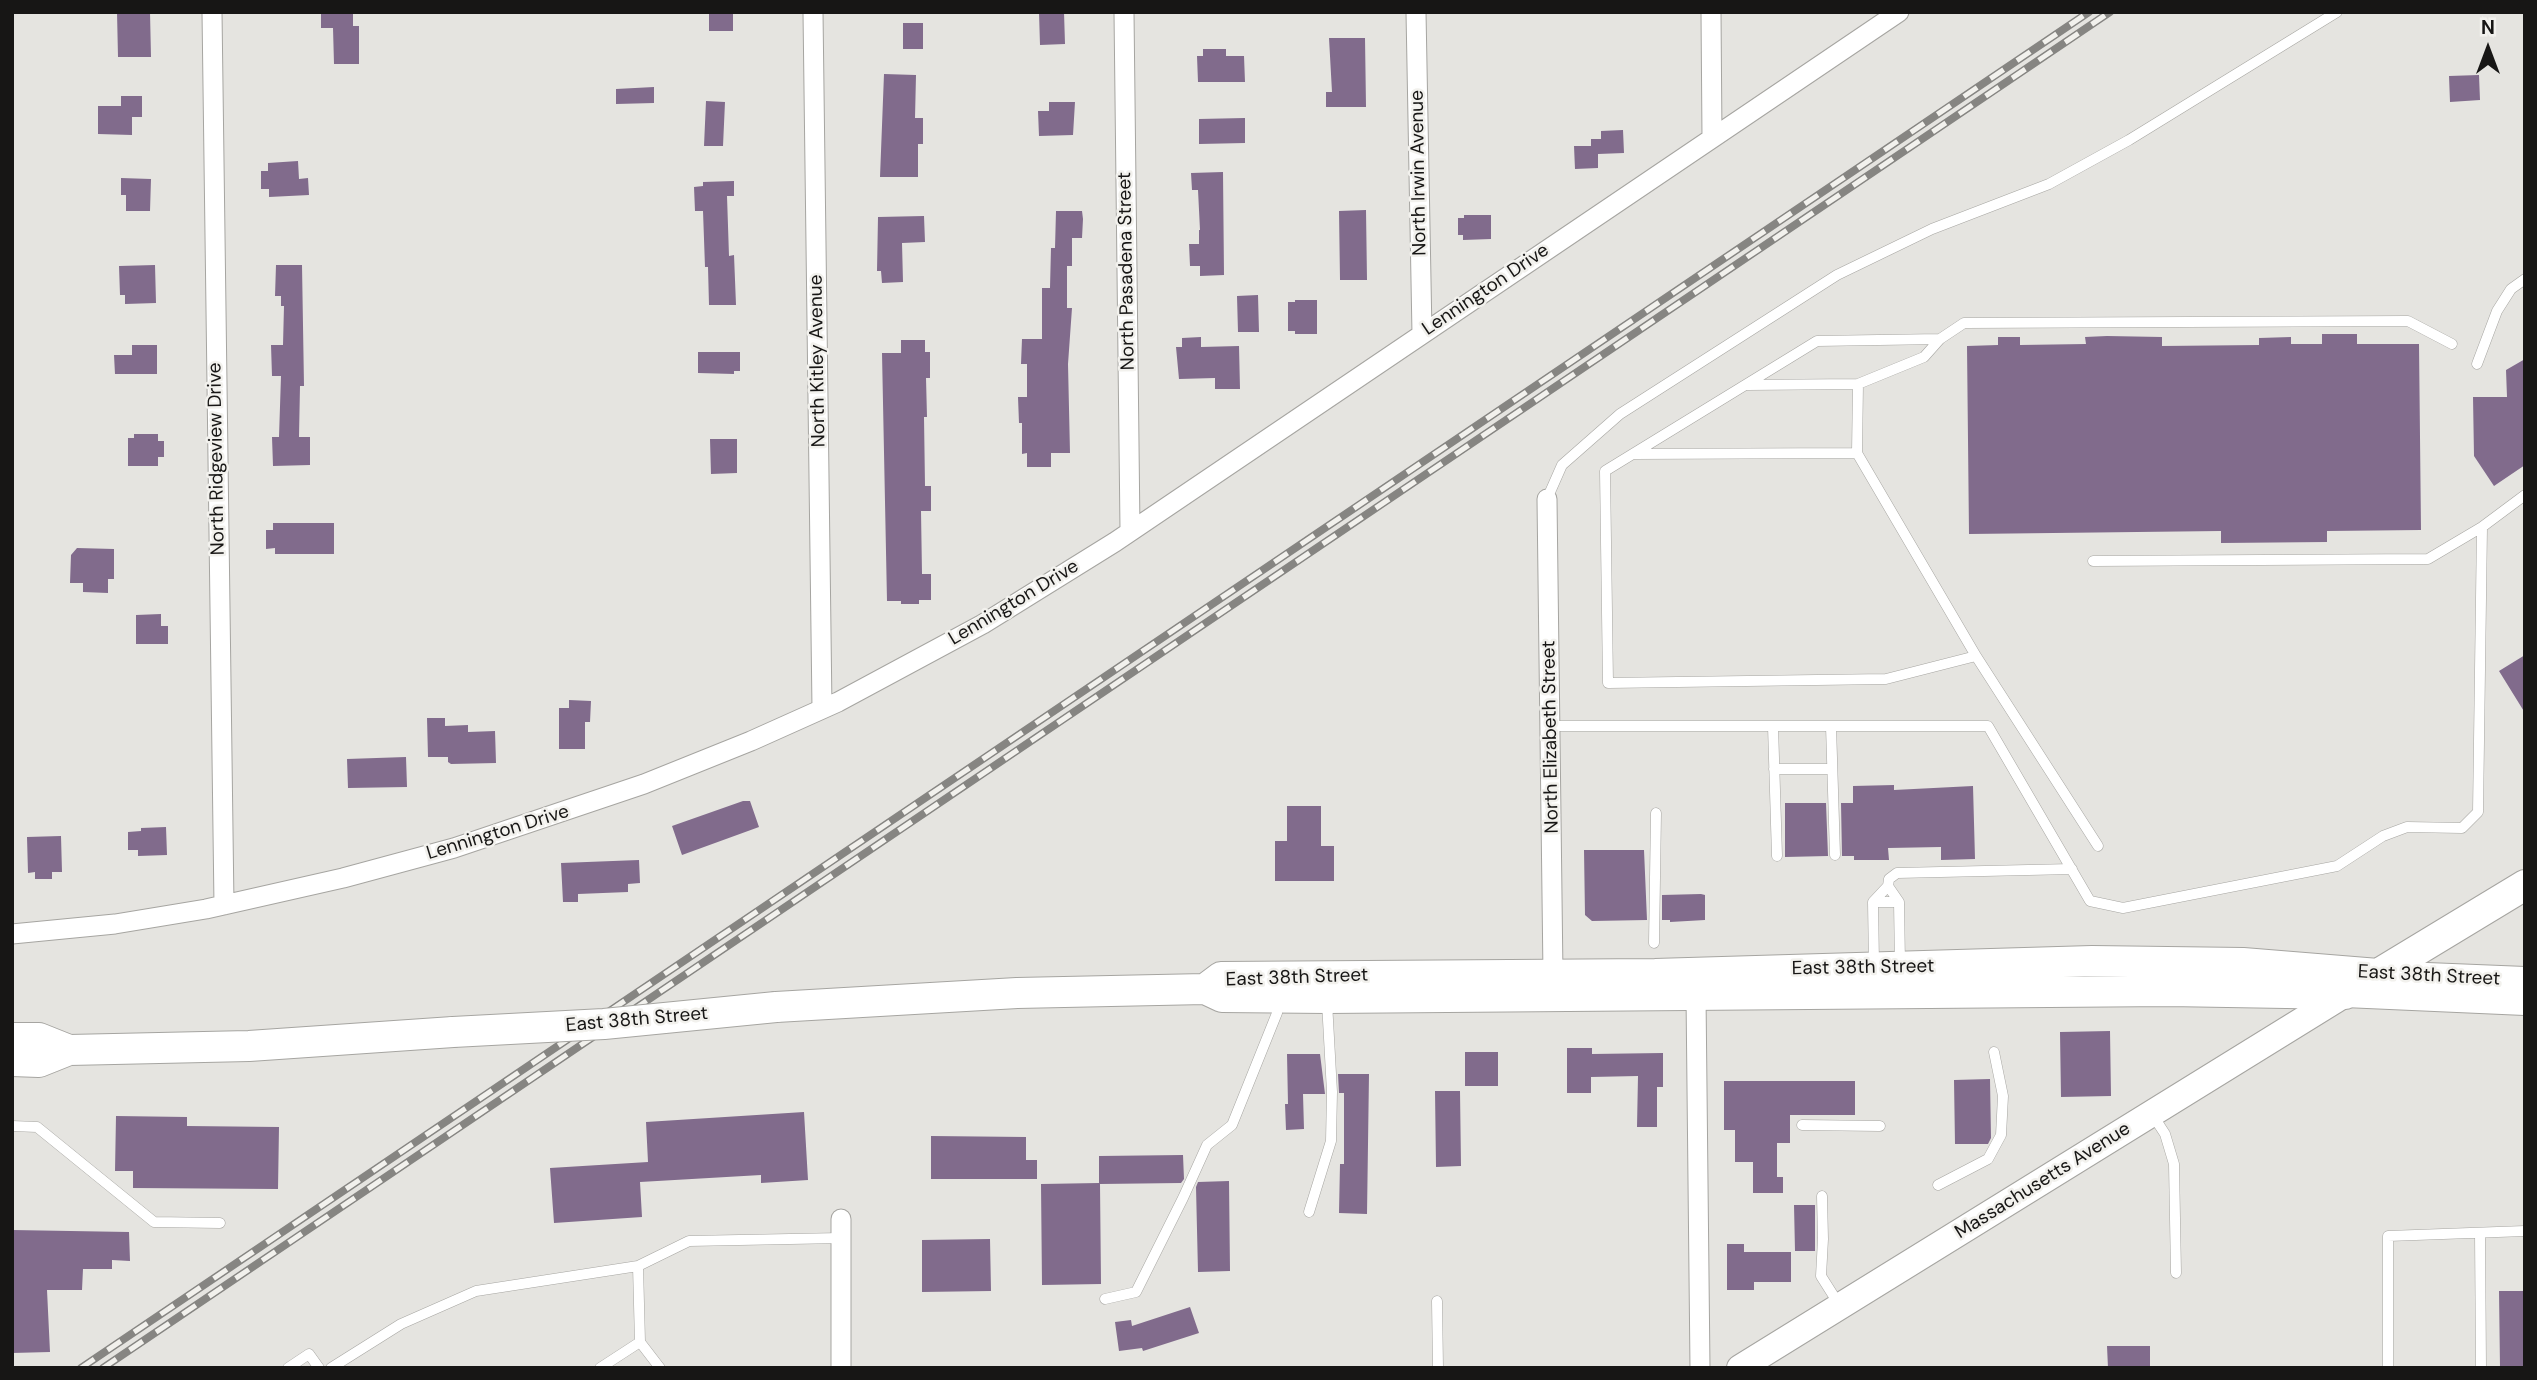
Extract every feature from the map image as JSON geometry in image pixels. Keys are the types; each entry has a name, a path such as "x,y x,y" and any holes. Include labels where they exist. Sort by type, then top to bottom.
{"main road":[{"path":"2345,995 2525,885"},
{"name":"East 38th Street","path":"1205,989 1221,977 1553,975 2092,961 2244,963 2378,974 2525,980"},
{"name":"East 38th Street","path":"12,1061 39,1062 69,1050 250,1046 604,1024 776,1007 1017,993 1205,989 1222,997 1327,998 2155,991 2525,1002"},
{"name":"Massachusetts Avenue","path":"1740,1368 2345,995"},
{"name":"East 38th Street","path":"12,1038 39,1038 69,1050"}],"street":[{"name":"North Ridgeview Drive","path":"212,12 224,905"},
{"name":"North Kitley Avenue","path":"813,12 822,709"},
{"name":"North Pasadena Street","path":"1124,12 1130,530"},
{"name":"North Irwin Avenue","path":"1416,12 1422,334"},
{"path":"1711,12 1712,138"},
{"name":"Lennington Drive","path":"12,934 116,924 224,905 454,849 644,784 822,709 983,624 1061,576 1899,12"},
{"name":"North Elizabeth Street","path":"1547,499 1553,975"},
{"path":"1696,995 1700,1368"},
{"path":"841,1228 841,1368"}],"lane":[{"path":"1547,499 1562,465 1620,414 1837,275 1932,229 2049,184 2129,140 2337,12"},
{"path":"2477,364 2497,312 2511,289 2525,279"},
{"path":"1744,385 1858,384 1923,357 1940,339 1964,323 2408,321 2452,344"},
{"path":"1940,339 1816,341 1605,471 1608,683 1886,679 1976,656"},
{"path":"1858,384 1857,453 1976,656 2098,846"},
{"path":"1633,454 1857,453"},
{"path":"2093,561 2428,559 2482,527 2525,495"},
{"path":"1551,726 1988,726 2090,901 2123,908 2337,866 2383,836 2407,827 2462,828 2478,812 2482,527"},
{"path":"1773,726 1777,856"},
{"path":"1831,726 1835,855"},
{"path":"1774,769 1832,769"},
{"path":"1654,943 1656,813"},
{"path":"1873,902 1896,873 2072,869"},
{"path":"1887,967 1899,901 1888,886"},
{"path":"1873,902 1899,901"},
{"path":"1873,902 1887,967"},
{"path":"1105,1300 1136,1292 1207,1145 1232,1125 1277,1013 1277,998"},
{"path":"1309,1212 1331,1141 1332,1092 1327,998"},
{"path":"1938,1185 1988,1159 2001,1135 2003,1096 1994,1052"},
{"path":"2152,1114 2165,1134 2174,1164 2176,1273"},
{"path":"1802,1125 1880,1126"},
{"path":"12,1126 37,1127 154,1222 220,1223"},
{"path":"1822,1196 1821,1276 1840,1306"},
{"path":"331,1368 401,1324 476,1291 638,1266 689,1241 841,1228"},
{"path":"2388,1368 2388,1236 2525,1231"},
{"path":"2480,1233 2482,1368"},
{"path":"638,1266 640,1342 660,1368"},
{"path":"1437,1301 1438,1368"},
{"path":"600,1368 640,1342"},
{"path":"288,1368 309,1354 319,1368"}],"building":[{"path":"117,12 150,12 151,57 118,57"},
{"path":"321,12 353,12 353,26 359,26 359,64 334,64 333,28 321,28"},
{"path":"709,12 733,12 733,31 709,31"},
{"path":"1039,12 1064,12 1065,44 1040,45"},
{"path":"903,23 923,23 923,49 903,49"},
{"path":"1329,38 1365,38 1366,107 1326,107 1326,92 1332,92"},
{"path":"1203,49 1226,49 1226,56 1244,56 1245,82 1198,82 1197,56 1203,56"},
{"path":"884,74 916,75 915,118 923,118 923,144 918,144 918,177 880,177"},
{"path":"2479,75 2480,100 2450,102 2449,76"},
{"path":"654,87 654,103 616,104 616,89"},
{"path":"121,96 142,96 142,117 132,117 132,135 98,134 98,106 121,106"},
{"path":"706,101 725,102 723,146 704,146"},
{"path":"1049,102 1075,102 1073,135 1039,136 1038,111 1049,111"},
{"path":"1245,118 1245,143 1199,144 1199,119"},
{"path":"1623,130 1624,153 1598,154 1598,168 1575,169 1574,146 1591,146 1591,139 1601,139 1601,131"},
{"path":"298,161 299,179 308,178 309,195 269,197 269,189 261,189 261,171 268,171 268,163"},
{"path":"1223,172 1224,275 1200,276 1200,266 1190,266 1189,244 1199,244 1200,230 1198,190 1192,190 1191,173"},
{"path":"121,178 151,179 150,211 126,211 126,195 121,195"},
{"path":"734,181 734,196 727,196 729,256 734,255 736,305 709,305 703,211 695,211 694,187 703,186 703,182"},
{"path":"1366,210 1367,280 1340,280 1339,211"},
{"path":"1056,211 1082,211 1083,219 1082,238 1072,238 1072,266 1067,266 1067,308 1072,308 1068,364 1070,453 1051,453 1051,467 1027,467 1027,453 1022,454 1022,423 1019,423 1018,397 1027,397 1027,364 1021,364 1022,339 1042,339 1042,288 1050,288 1051,248 1055,248"},
{"path":"1464,215 1491,215 1491,239 1463,240 1463,235 1458,235 1458,218 1464,218"},
{"path":"924,216 925,242 902,243 903,282 882,283 881,271 877,271 878,217"},
{"path":"155,265 156,303 125,304 125,295 120,295 119,266"},
{"path":"276,265 302,265 304,386 300,386 299,437 310,437 310,465 273,466 272,437 279,437 281,376 272,376 271,345 283,345 284,306 281,306 281,296 275,296"},
{"path":"1258,295 1259,332 1238,332 1237,296"},
{"path":"1317,300 1317,334 1295,334 1295,331 1288,331 1288,302"},
{"path":"2322,334 2357,334 2357,344 2419,344 2421,530 2327,531 2327,542 2221,543 2221,531 1969,534 1967,346 1998,345 1998,337 2020,337 2020,345 2086,344 2085,337 2107,336 2162,337 2162,346 2259,345 2259,338 2291,337 2291,344 2322,344"},
{"path":"1201,337 1201,347 1239,346 1240,389 1215,389 1215,378 1179,379 1176,347 1182,347 1182,338"},
{"path":"901,340 925,340 925,352 930,352 930,378 926,378 927,417 924,417 925,486 931,486 931,511 921,511 922,574 931,574 931,600 919,600 919,604 887,601 882,353 901,353"},
{"path":"132,345 157,345 157,374 115,374 114,355 132,355"},
{"path":"698,352 740,352 740,371 734,371 734,374 698,373"},
{"path":"2525,359 2525,465 2494,486 2474,456 2473,397 2507,397 2506,370"},
{"path":"134,434 158,434 158,441 164,441 164,457 158,457 158,466 128,466 128,438 134,438"},
{"path":"710,439 737,439 737,473 711,474"},
{"path":"273,523 334,523 334,554 275,554 275,548 266,549 266,530 273,530"},
{"path":"77,548 114,549 114,579 108,579 108,593 83,592 83,583 70,583 71,555"},
{"path":"161,614 161,626 168,626 168,644 136,644 136,615"},
{"path":"2525,655 2525,713 2499,671"},
{"path":"569,700 591,701 590,722 585,722 585,749 559,749 559,708 569,708"},
{"path":"427,718 445,718 445,726 468,725 468,732 495,731 496,763 451,764 448,757 428,757"},
{"path":"406,757 407,787 348,788 347,759"},
{"path":"1894,785 1894,790 1973,786 1975,859 1941,860 1941,847 1888,848 1889,860 1854,860 1854,856 1842,856 1841,803 1853,803 1853,786"},
{"path":"743,801 750,801 759,827 682,855 672,826"},
{"path":"1785,803 1826,803 1828,856 1785,857"},
{"path":"1287,806 1321,806 1321,846 1334,846 1334,881 1275,881 1275,841 1287,841"},
{"path":"166,827 167,855 138,856 138,850 128,850 128,832 141,831 141,828"},
{"path":"61,836 62,872 52,872 52,879 35,879 35,872 28,873 27,837"},
{"path":"1584,850 1644,850 1647,920 1592,921 1585,915"},
{"path":"639,860 640,883 628,884 628,892 578,894 578,902 563,902 561,863"},
{"path":"1662,895 1705,895 1705,920 1662,920"},
{"path":"2110,1031 2111,1096 2061,1097 2060,1032"},
{"path":"1567,1048 1592,1048 1592,1054 1663,1053 1663,1087 1657,1087 1657,1127 1637,1127 1638,1076 1591,1077 1591,1093 1567,1093"},
{"path":"1465,1052 1498,1052 1498,1086 1465,1086"},
{"path":"1287,1054 1320,1054 1325,1094 1303,1094 1304,1129 1286,1130"},
{"path":"1338,1074 1369,1074 1367,1214 1339,1213 1340,1164 1344,1164 1344,1093 1339,1093"},
{"path":"1990,1079 1991,1138 1988,1144 1955,1144 1954,1080"},
{"path":"1724,1081 1855,1081 1855,1115 1790,1115 1790,1143 1777,1143 1777,1177 1783,1177 1783,1193 1753,1193 1753,1162 1735,1162 1735,1130 1724,1130"},
{"path":"1435,1091 1460,1091 1461,1166 1436,1167"},
{"path":"804,1112 808,1180 761,1183 761,1175 640,1182 642,1217 554,1223 550,1168 648,1162 646,1122"},
{"path":"116,1116 187,1117 187,1126 279,1127 278,1189 133,1188 133,1171 115,1171"},
{"path":"931,1136 1026,1137 1026,1160 1037,1160 1037,1179 931,1179"},
{"path":"1183,1155 1184,1179 1181,1183 1100,1184 1101,1284 1042,1285 1041,1184 1099,1183 1099,1156"},
{"path":"1229,1181 1230,1271 1198,1272 1196,1187 1198,1182"},
{"path":"1794,1205 1815,1205 1815,1251 1795,1251"},
{"path":"12,1230 129,1232 130,1261 112,1260 112,1269 83,1269 82,1290 47,1290 50,1352 12,1353"},
{"path":"990,1239 991,1291 922,1292 922,1240"},
{"path":"1727,1244 1744,1244 1744,1252 1791,1252 1791,1282 1754,1282 1754,1290 1727,1290"},
{"path":"2499,1291 2525,1291 2525,1368 2500,1368"},
{"path":"1190,1307 1199,1333 1143,1351 1142,1348 1119,1351 1115,1322 1131,1320 1132,1326"},
{"path":"2107,1346 2150,1346 2150,1368 2108,1368"}],"railway":[{"path":"81,1368 2089,12"},
{"path":"103,1368 2110,12"}]}
